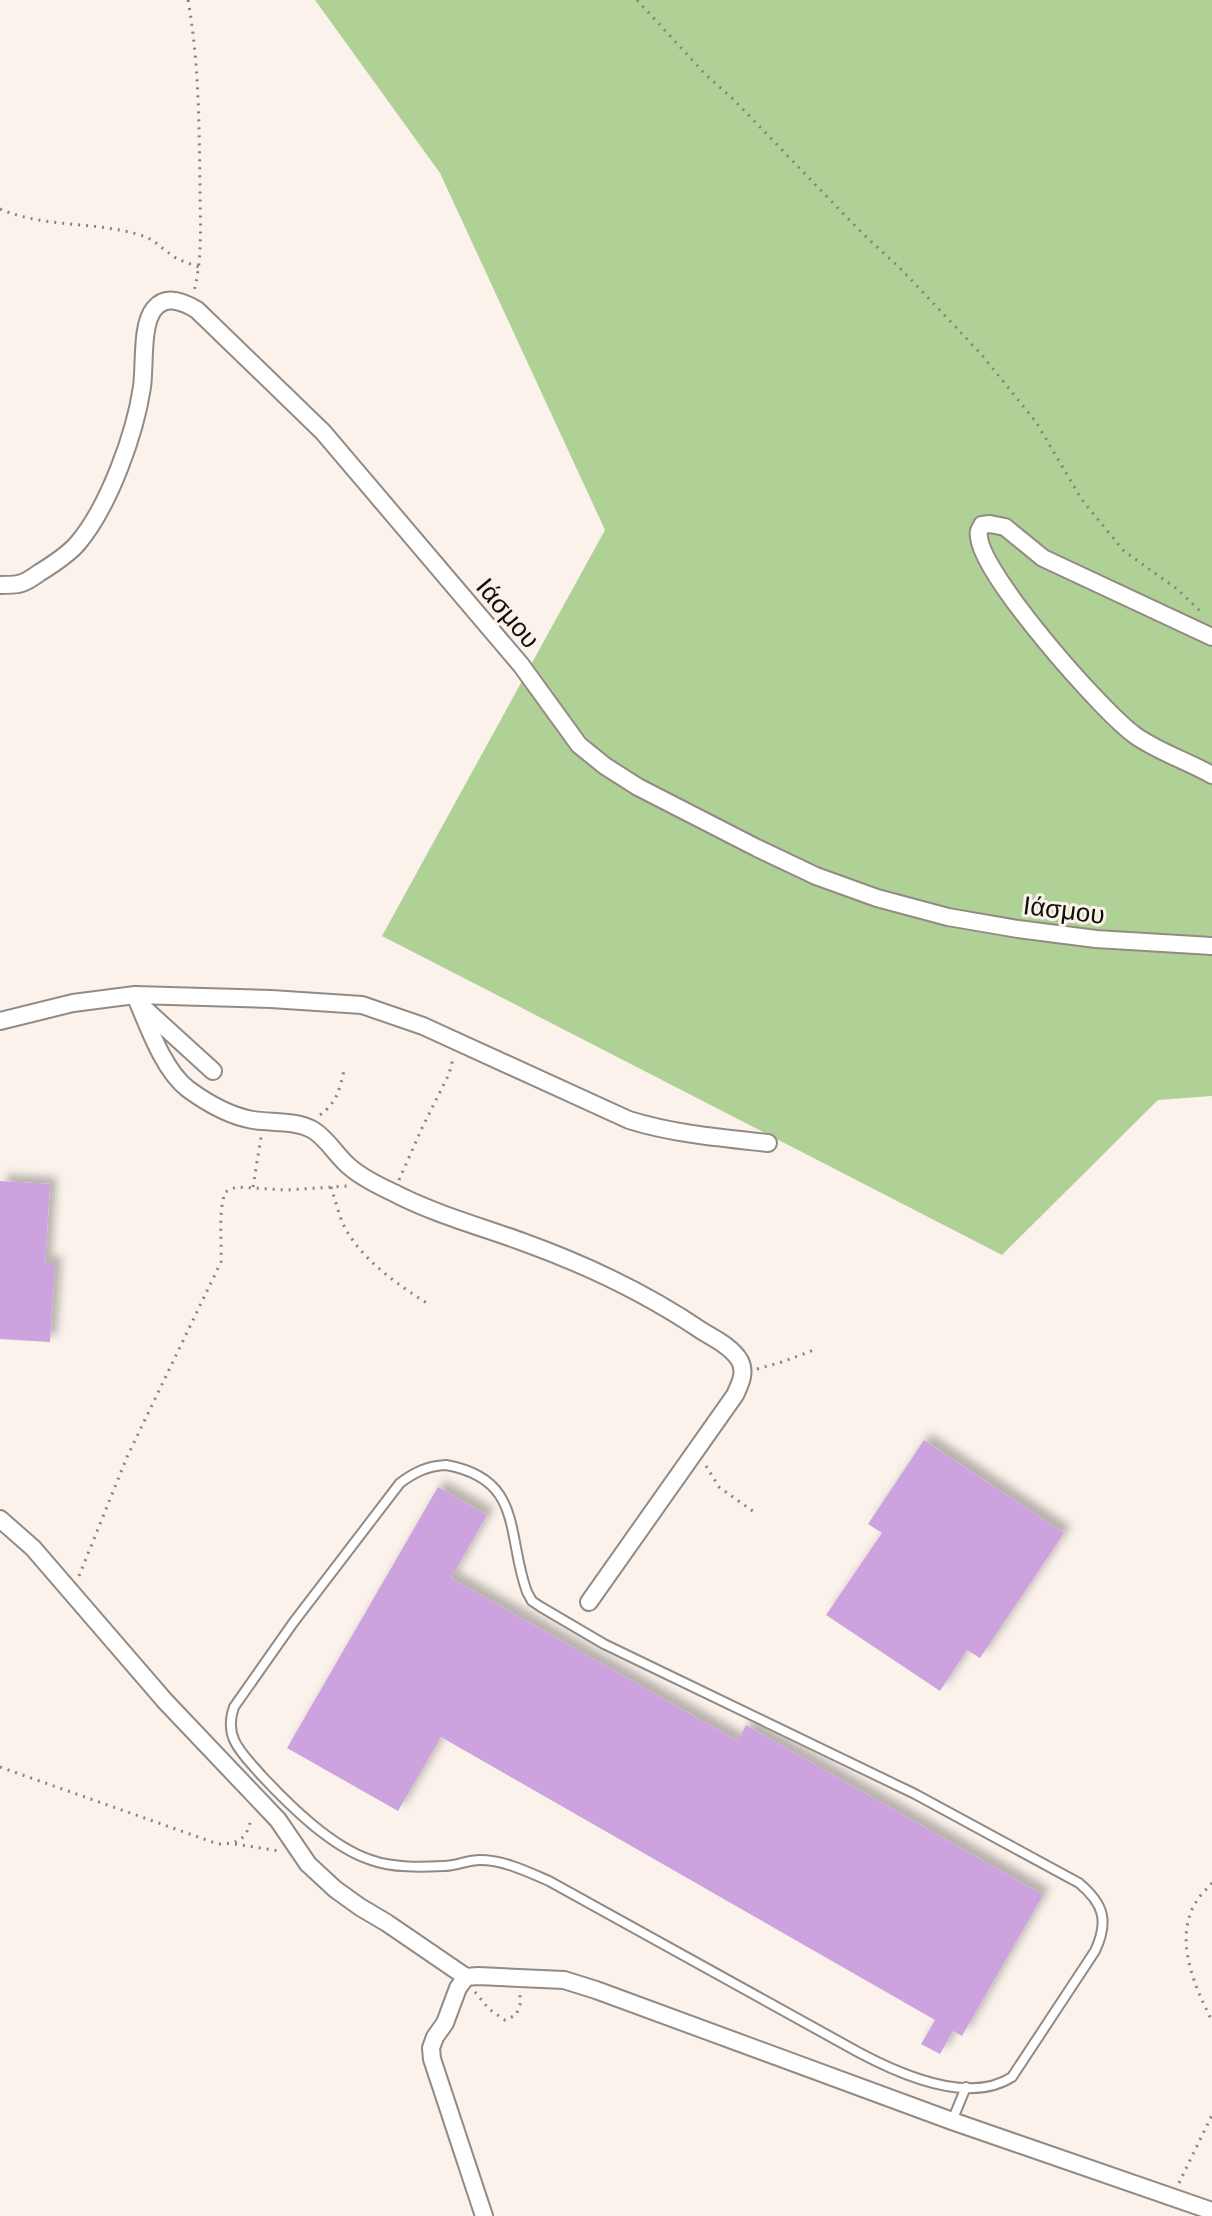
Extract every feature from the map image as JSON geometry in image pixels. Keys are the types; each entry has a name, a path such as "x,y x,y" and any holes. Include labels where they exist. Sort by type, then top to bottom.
{"street":[{"path":"0,585 21,584 46,569 76,545 90,526 109,491 135,424 143,385 148,320 155,307 167,301 186,304"},
{"name":"Ιάσμου","path":"186,304 197,310 323,432 521,665 579,745 638,787 816,876 877,898 948,917 1018,929 1096,939 1212,946"},
{"path":"1208,635 1043,558 1005,527 982,525 978,533 991,567 1014,603 1108,709 1134,735 1212,775"},
{"path":"136,999 213,1071"},
{"path":"136,999 175,1077 218,1108 238,1117 312,1129 351,1168 372,1182 447,1216 527,1243 648,1297 733,1352 743,1371 735,1395 589,1602"},
{"path":"0,1021 73,1003 136,999 285,1000 362,1005 393,1014 629,1120 681,1132 768,1143"},
{"path":"0,1519 33,1548 165,1701 278,1820 308,1864 347,1898 466,1977 564,1980 596,1990 952,2121 1212,2211"},
{"path":"466,1977 431,2048 484,2216"}],"lane":[{"path":"446,1465 474,1473 497,1491 505,1504 527,1592 532,1601 604,1644 915,1794 1079,1883 1088,1891 1097,1901 1102,1914 1103,1926 1095,1951 1012,2077 991,2087 966,2087 922,2080 879,2063 549,1881 512,1866 482,1859 449,1866 386,1864 371,1860 356,1854 287,1803 234,1741 229,1719 240,1696 400,1483 432,1466 446,1465"},
{"path":"952,2121 966,2087"}],"path":[{"path":"186,304 192,296 199,267 200,118 188,0"},
{"path":"637,0 705,74 902,270 981,354 1036,422 1082,500 1105,530 1124,551 1177,589 1204,615 1208,635"},
{"path":"0,209 19,216 143,235 156,241 175,257 199,267"},
{"path":"394,1193 449,1074 454,1054 451,1040"},
{"path":"305,1127 331,1106 338,1095 344,1071"},
{"path":"253,1187 263,1121"},
{"path":"74,1596 78,1578 127,1457 221,1262 220,1231 225,1192 236,1187 287,1190 358,1186 372,1182"},
{"path":"331,1187 343,1225 358,1247 400,1284 430,1305"},
{"path":"743,1371 782,1362 814,1350"},
{"path":"699,1447 711,1477 719,1487 754,1512"},
{"path":"0,1767 218,1844 302,1855"},
{"path":"233,1844 246,1835 251,1822 252,1794"},
{"path":"1212,1883 1196,1903 1188,1921 1187,1941 1189,1964 1212,2021"},
{"path":"466,1977 489,2009 505,2020 516,2015 521,1994 504,1976"},
{"path":"1173,2197 1212,2115"}],"green space":[{"path":"315,0 1212,0 1212,1096 1158,1100 1002,1255 382,936 605,530 440,173"}],"building":[{"path":"0,1181 50,1184 45,1263 55,1263 50,1342 0,1339"},
{"path":"924,1440 1064,1533 980,1658 967,1650 940,1691 826,1615 882,1533 868,1524"},
{"path":"438,1487 487,1515 451,1578 738,1741 746,1725 1043,1895 962,2036 953,2031 940,2054 921,2044 935,2020 441,1737 398,1811 287,1748"}]}
